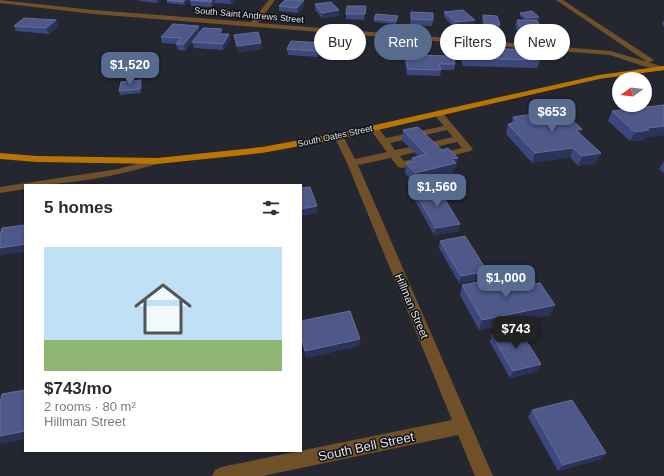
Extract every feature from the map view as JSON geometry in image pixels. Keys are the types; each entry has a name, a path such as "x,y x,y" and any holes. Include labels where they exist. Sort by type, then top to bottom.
{"main road":[{"name":"South Oates Street","path":"0,156 37,159 157,161 262,150 339,136 599,77 663,69"}],"street":[{"path":"253,25 272,0"},
{"path":"559,0 663,69"},
{"name":"South Saint Andrews Street","path":"0,1 100,12 611,53 663,69"},
{"path":"437,157 468,149 438,113"},
{"path":"383,142 450,127"},
{"path":"374,128 383,142 402,165 421,160"},
{"name":"Hillman Street","path":"339,136 352,163 484,476"},
{"path":"426,146 460,139"},
{"path":"352,163 411,150"},
{"path":"36,184 119,172 157,161"},
{"path":"0,190 24,186"},
{"name":"South Bell Street","path":"221,476 463,426"}],"building":[{"path":"167,0 185,0 183,2"},
{"path":"190,0 212,0 211,2"},
{"path":"285,0 304,0 297,8 279,6"},
{"path":"331,2 339,10 322,13 315,4"},
{"path":"347,6 366,6 365,14 346,14"},
{"path":"463,10 475,20 456,22 444,12"},
{"path":"532,11 539,17 527,18 520,13"},
{"path":"411,12 433,13 433,20 411,19"},
{"path":"376,14 398,16 396,21 374,19"},
{"path":"483,15 497,16 500,24 485,24"},
{"path":"24,18 56,20 46,28 14,26"},
{"path":"517,20 537,20 539,24 519,24"},
{"path":"173,24 199,26 184,44 176,44 181,38 161,37"},
{"path":"203,28 222,29 219,34 229,34 223,44 192,42"},
{"path":"258,32 261,43 237,46 234,35"},
{"path":"291,41 314,43 314,51 287,49"},
{"path":"506,49 514,49 514,59 506,59"},
{"path":"432,56 440,56 440,60 454,60 455,64 439,64 441,70 408,69 407,60 432,60"},
{"path":"141,80 140,89 119,91 121,82"},
{"path":"664,105 664,126 647,128 649,130 635,132 613,112 652,112 652,106"},
{"path":"561,110 582,129 576,130 601,153 582,156 573,148 535,153 508,124 518,122 513,117"},
{"path":"418,127 442,150 448,148 458,158 452,159 456,163 415,173 406,163 415,161 412,158 426,154 403,130"},
{"path":"310,187 317,206 302,209 302,188"},
{"path":"438,188 460,224 436,228 415,192"},
{"path":"24,225 24,244 0,248 0,235 2,228"},
{"path":"465,236 487,271 461,276 440,241"},
{"path":"493,279 500,291 540,283 555,305 482,320 462,285"},
{"path":"350,311 360,339 305,351 302,338 302,321"},
{"path":"519,329 541,364 513,371 492,335"},
{"path":"24,390 24,431 0,436 0,403 2,394"},
{"path":"572,400 606,453 563,465 532,410"}]}
